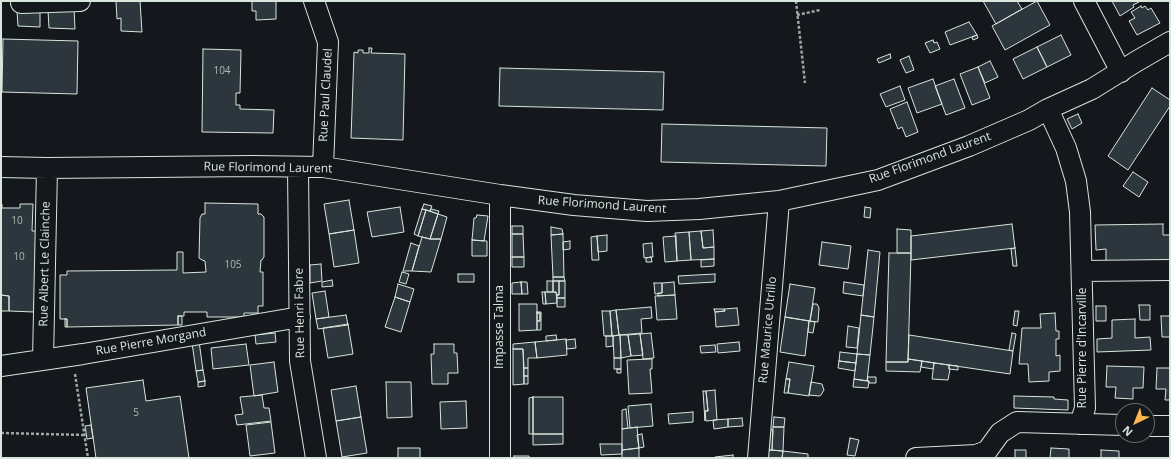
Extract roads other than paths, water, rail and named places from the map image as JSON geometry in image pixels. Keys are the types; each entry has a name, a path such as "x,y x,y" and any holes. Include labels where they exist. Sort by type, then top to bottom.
{"street":[{"path":"21,3 80,1"},
{"name":"Rue Paul Claudel","path":"314,1 328,42 323,167"},
{"path":"1084,1 1121,72"},
{"name":"Rue Florimond Laurent","path":"1,167 323,167 500,196 574,205 647,211 699,209 779,201 878,180 969,146 1029,120 1048,109 1092,89 1170,42"},
{"name":"Rue Pierre d'Incarville","path":"1048,109 1066,148 1076,181 1080,212 1085,408 1080,424"},
{"name":"Rue Albert Le Clainche","path":"43,360 47,168"},
{"name":"Rue Henri Fabre","path":"298,168 300,361 316,458"},
{"name":"Impasse Talma","path":"500,196 500,458"},
{"name":"Rue Maurice Utrillo","path":"758,458 779,201"},
{"name":"Rue Pierre d'Incarville","path":"1082,271 1170,270"},
{"name":"Rue Pierre Morgand","path":"1,366 300,317"},
{"path":"916,458 989,454 1000,433 1016,422 1115,425"},
{"path":"1155,426 1170,426"}]}
